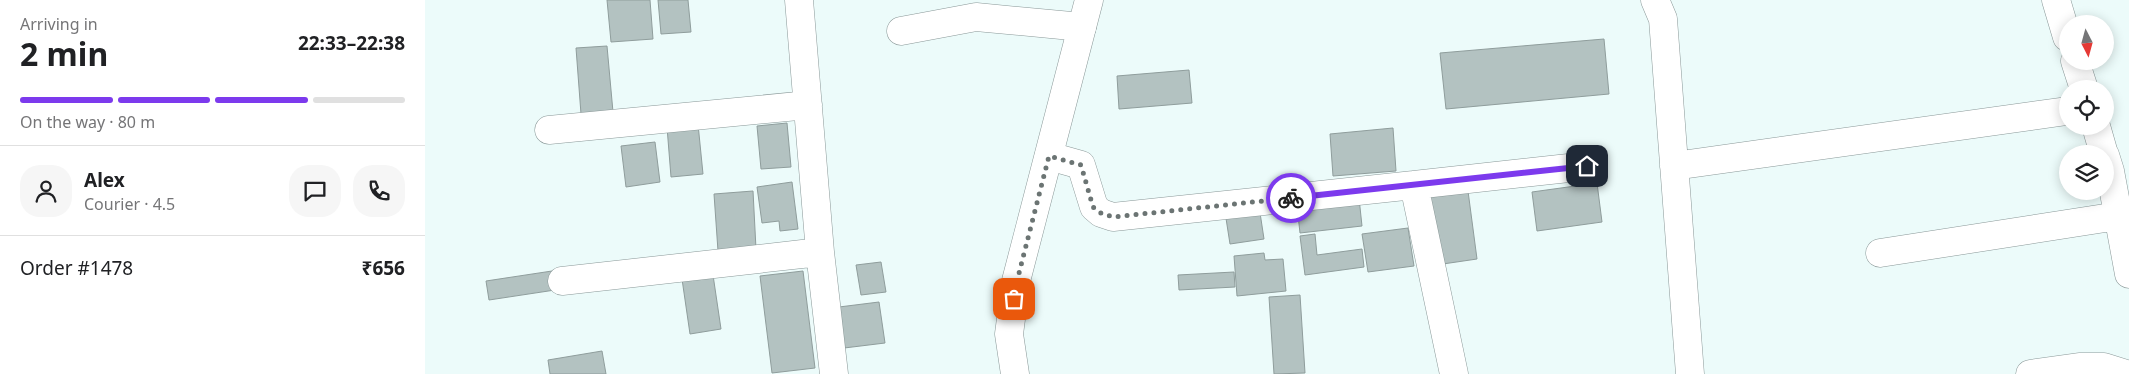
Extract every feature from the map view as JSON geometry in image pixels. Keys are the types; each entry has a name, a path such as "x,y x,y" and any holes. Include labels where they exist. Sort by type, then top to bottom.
{"street":[{"path":"799,0 820,252 834,374"},
{"path":"1015,374 1009,334 1017,281 1089,0"},
{"path":"1655,0 1663,19 1690,374"},
{"path":"2056,0 2060,15"},
{"path":"901,31 976,17 1082,27"},
{"path":"549,130 808,104"},
{"path":"1674,166 2059,112"},
{"path":"1049,156 1081,165 1093,207 1101,213 1113,217 1587,166"},
{"path":"1414,185 1454,374"},
{"path":"2114,194 2129,274"},
{"path":"1880,253 2118,216"},
{"path":"562,281 820,252"},
{"path":"2030,374 2079,367 2103,367 2126,374"}],"building":[{"path":"607,0 650,0 653,39 611,42"},
{"path":"658,0 688,0 691,32 661,34"},
{"path":"1604,39 1609,94 1446,109 1440,53"},
{"path":"607,46 613,112 581,114 576,48"},
{"path":"1189,70 1192,103 1119,109 1117,76"},
{"path":"787,123 791,167 761,169 757,126"},
{"path":"698,124 703,174 671,177 667,127"},
{"path":"1393,128 1396,171 1333,176 1330,134"},
{"path":"655,142 660,182 626,187 621,146"},
{"path":"1606,162 1607,179 1593,180 1592,163"},
{"path":"792,182 798,229 780,231 779,221 762,223 757,187"},
{"path":"1597,183 1602,222 1537,231 1532,192"},
{"path":"753,191 756,249 718,251 714,194"},
{"path":"1468,191 1477,259 1436,265 1427,197"},
{"path":"1359,198 1362,226 1300,233 1297,206"},
{"path":"1259,206 1264,239 1230,244 1225,212"},
{"path":"1408,228 1414,266 1368,272 1362,234"},
{"path":"1315,234 1317,255 1362,249 1364,267 1305,275 1300,236"},
{"path":"1264,253 1265,260 1283,259 1286,291 1237,296 1234,256"},
{"path":"881,262 886,292 861,295 856,265"},
{"path":"552,271 555,290 489,300 486,281"},
{"path":"803,271 815,368 772,373 760,276"},
{"path":"1234,272 1235,287 1179,290 1178,275"},
{"path":"713,275 721,329 690,334 682,279"},
{"path":"1300,295 1305,373 1274,374 1269,297"},
{"path":"879,302 885,343 836,349 831,308"},
{"path":"602,351 606,374 550,374 548,360"}],"way so far":[{"path":"1014,299 1049,156 1081,165 1093,207 1101,213 1113,217 1291,198"}],"route":[{"path":"1291,198 1587,166"}]}
